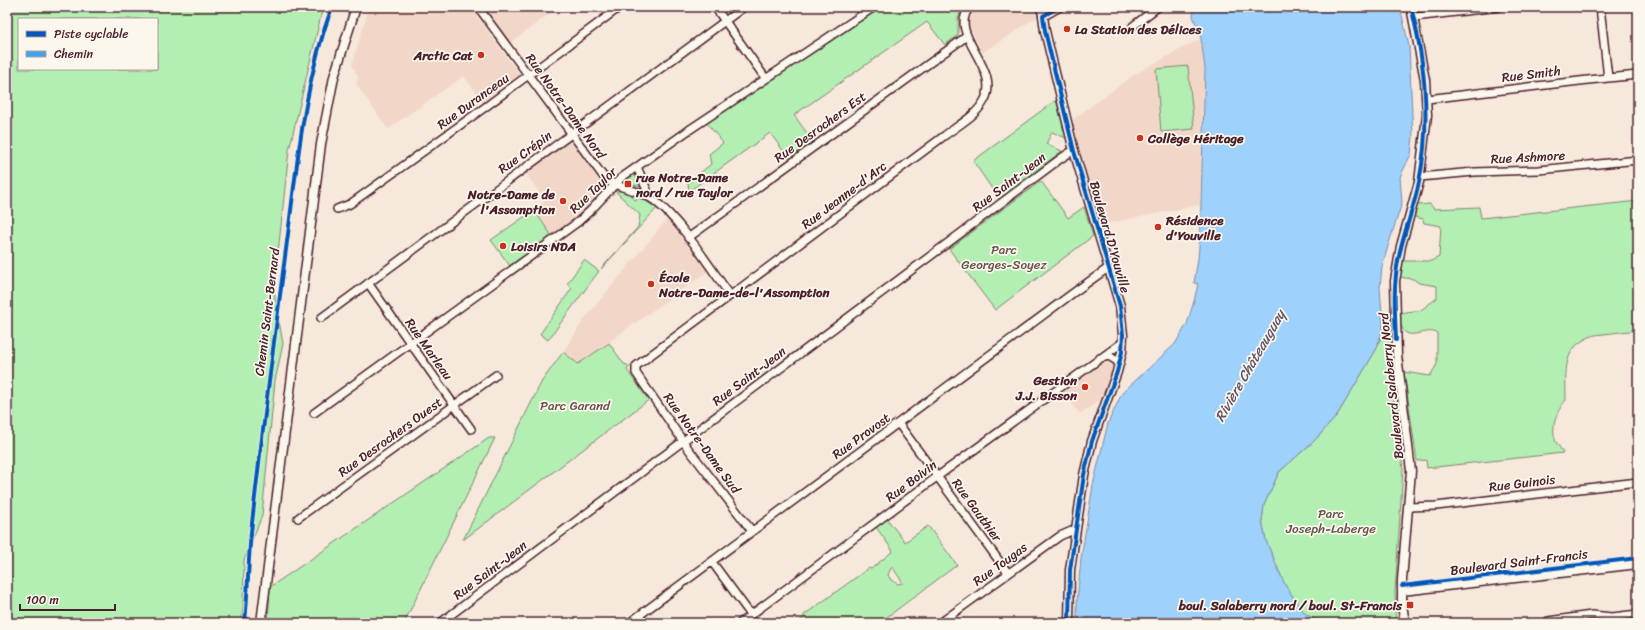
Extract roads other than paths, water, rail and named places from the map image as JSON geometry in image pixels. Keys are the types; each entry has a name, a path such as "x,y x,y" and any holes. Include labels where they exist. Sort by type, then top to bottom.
{"street":[{"path":"261,623 321,144 334,77 356,7"},
{"name":"Rue Notre-Dame Nord","path":"478,7 606,180 638,191 650,198 666,211 730,295"},
{"name":"Rue Duranceau","path":"336,209 350,204 620,7"},
{"path":"715,7 766,79"},
{"name":"Rue Crépin","path":"321,318 744,7"},
{"name":"Rue Taylor","path":"314,413 578,222 621,178 637,166 874,7"},
{"name":"Rue Jeanne-d'Arc","path":"635,368 640,361 944,136 978,109 986,97 989,84 982,64 967,36 964,20 966,11 970,7"},
{"path":"1040,7 1043,16 1058,7"},
{"path":"1133,26 1158,7"},
{"name":"Boulevard Salaberry Nord","path":"1405,623 1402,612 1402,591 1411,471 1397,360 1395,290 1400,252 1420,177 1426,127 1427,99 1412,7"},
{"path":"1414,18 1499,7"},
{"path":"1600,7 1608,78"},
{"name":"Boulevard D'Youville","path":"1043,16 1050,56 1074,152 1120,306 1123,342 1120,363 1092,441 1084,476 1070,581 1069,623"},
{"name":"Rue Desrochers Est","path":"688,238 967,36"},
{"name":"Rue Smith","path":"1427,99 1638,75"},
{"name":"Rue Saint-Jean","path":"440,623 1060,159 1069,153 1074,152"},
{"name":"Rue Ashmore","path":"1420,177 1474,172 1539,170 1638,160"},
{"name":"Rue Notre-Dame Nord","path":"637,166 650,198"},
{"name":"Rue Provost","path":"629,623 1084,284 1108,268"},
{"name":"Rue Marleau","path":"368,283 471,429"},
{"name":"Rue Boivin","path":"740,623 937,476 1123,342"},
{"path":"1098,359 1109,356 1120,363"},
{"name":"Rue Notre-Dame Sud","path":"635,368 638,376 684,441 752,531"},
{"name":"Rue Desrochers Ouest","path":"298,518 496,375"},
{"name":"Rue Gauthier","path":"898,423 1008,573"},
{"name":"Rue Guinois","path":"1409,507 1436,506 1638,482"},
{"name":"Rue Tougas","path":"940,623 1060,536 1076,529"},
{"path":"712,562 751,615"},
{"name":"Boulevard Saint-Francis","path":"1402,591 1638,564"},
{"path":"1546,623 1548,621 1560,621 1592,615 1612,617 1638,614"}],"water":[{"name":"Rivière Châteauguay","path":"1194,7 1400,7 1409,46 1413,137 1411,154 1400,177 1402,203 1382,267 1380,288 1383,326 1377,348 1336,417 1313,442 1279,472 1264,505 1262,520 1266,541 1285,585 1302,610 1307,615 1322,623 1077,623 1077,601 1081,558 1093,485 1108,423 1122,393 1175,344 1187,324 1198,284 1194,283 1200,234 1205,69 1201,38 1193,16"}],"place":[{"name":"La Station des Délices","path":"1067,29"},
{"name":"Arctic Cat","path":"481,55"},
{"name":"Collège Héritage","path":"1140,138"},
{"name":"rue Notre-Dame nord / rue Taylor","path":"628,184"},
{"name":"Notre-Dame de l'Assomption","path":"563,201"},
{"name":"Résidence d'Youville","path":"1158,227"},
{"name":"Loisirs NDA","path":"503,246"},
{"name":"École Notre-Dame-de-l'Assomption","path":"651,284"},
{"name":"Gestion J.J. Bisson","path":"1085,387"},
{"name":"boul. Salaberry nord / boul. St-Francis","path":"1410,605"}],"park label":[{"name":"Parc Georges-Soyez","path":"1004,256"},
{"name":"Parc Garand","path":"575,405"},
{"name":"Parc Joseph-Laberge","path":"1331,520"}]}
